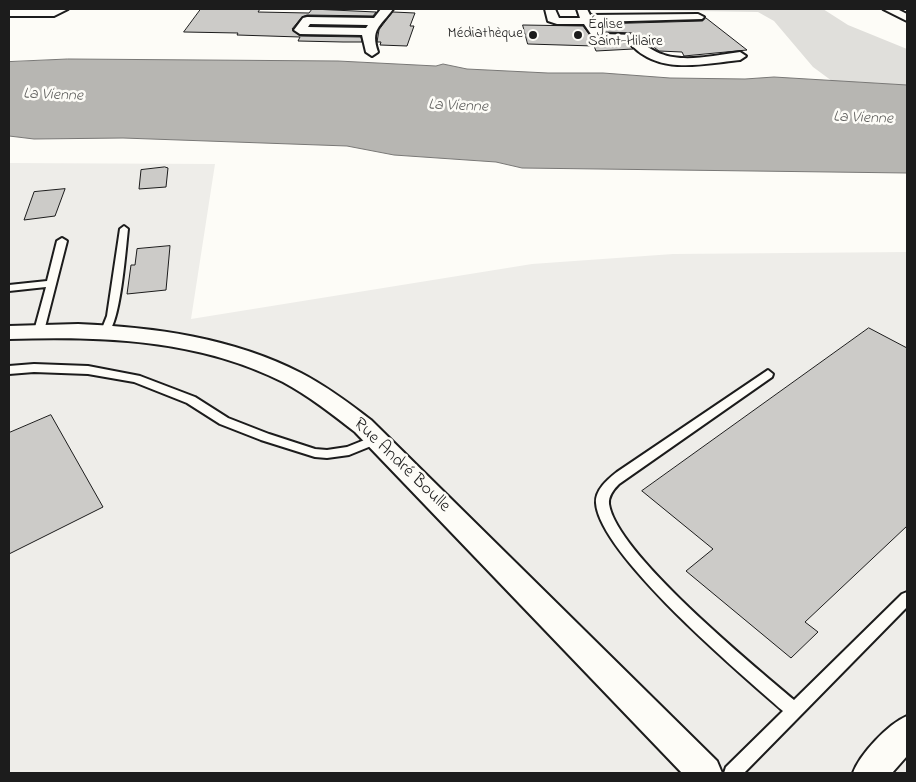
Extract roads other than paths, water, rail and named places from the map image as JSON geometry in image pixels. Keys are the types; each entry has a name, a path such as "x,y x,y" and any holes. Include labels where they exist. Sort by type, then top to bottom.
{"street":[{"path":"9,13 54,13 62,9"},
{"path":"372,52 367,38 372,27 387,9"},
{"path":"550,9 552,19 557,21 585,16 698,17"},
{"path":"889,9 907,18"},
{"path":"585,16 598,37 631,38 638,50 657,60 674,62 740,56"},
{"path":"307,20 372,27 300,30 307,20"},
{"name":"Rue André Boulle","path":"9,333 106,331 146,334 196,343 282,373 323,396 363,426 705,773"},
{"path":"870,773 907,732"}],"lane":[{"path":"106,331 112,316 124,229"},
{"path":"39,331 62,241"},
{"path":"9,288 51,283"},
{"path":"9,370 34,368 88,370 136,379 191,400 224,420 265,437 315,453 327,454 349,451 377,440"},
{"path":"768,374 620,475 608,488 601,501 604,517 618,538 664,591 794,711"},
{"path":"732,773 907,598"}],"water":[{"name":"La Vienne","path":"68,59 338,61 436,66 443,64 467,69 548,73 603,73 670,78 745,79 774,77 907,85 907,173 522,168 496,162 394,155 347,146 123,138 34,139 9,136 9,62"}],"place":[{"name":"Médiathèque","path":"533,35"},
{"name":"Église Saint-Hilaire","path":"578,35"}]}
